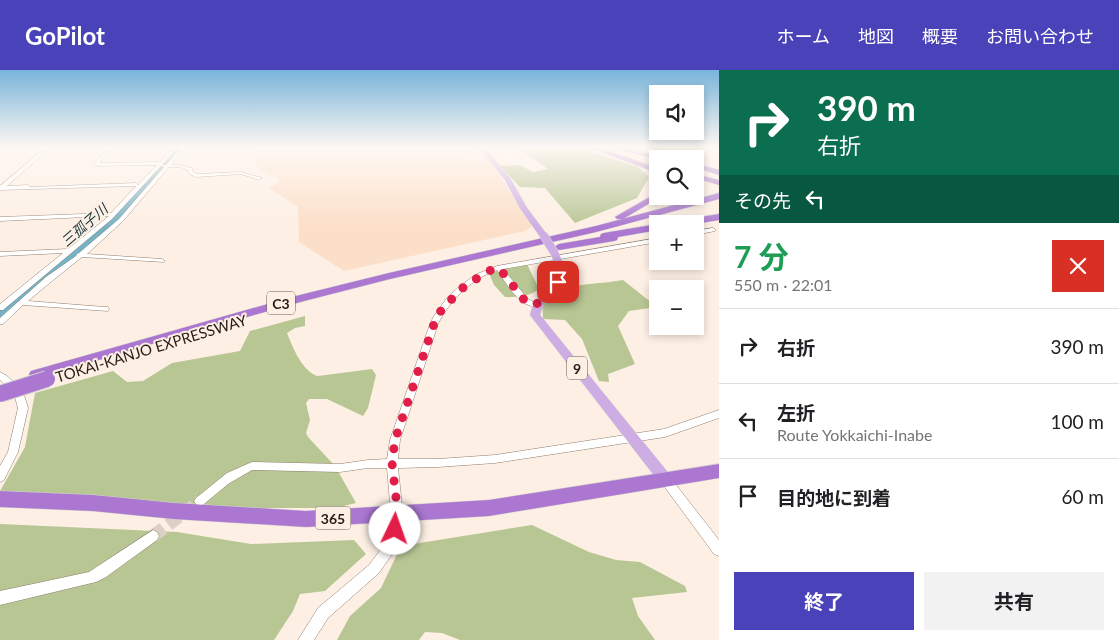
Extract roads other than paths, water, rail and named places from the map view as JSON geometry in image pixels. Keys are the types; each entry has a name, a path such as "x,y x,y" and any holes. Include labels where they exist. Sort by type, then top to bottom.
{"highway":[{"path":"704,178 719,182"},
{"path":"532,248 719,196"},
{"path":"532,248 614,220 635,211 649,202"},
{"path":"704,219 719,217"},
{"path":"532,248 649,228"},
{"path":"532,248 649,234"},
{"name":"TOKAI-KANJO EXPRESSWAY","path":"0,384 41,376 287,308 532,248"},
{"name":"TOKAI-KANJO EXPRESSWAY","path":"0,394 41,376"},
{"name":"365","path":"0,499 93,503 174,511 306,519 398,515 489,508 719,471"}],"main road":[{"path":"504,175 555,254 561,268 558,282 542,296 536,305"},
{"name":"9","path":"536,305 535,315 665,479"}],"street":[{"path":"1,188 17,175"},
{"path":"1,300 67,252 109,214 148,175"},
{"path":"0,308 110,218 149,175"},
{"path":"0,322 121,220 161,175"},
{"path":"194,175 217,175"},
{"path":"247,175 259,178"},
{"path":"1,188 136,186"},
{"path":"0,219 109,214"},
{"path":"305,640 323,613 374,569 393,543 398,515 392,463 395,440 439,313 461,289 488,271 555,254 649,241"},
{"path":"0,254 67,252 81,255 162,261"},
{"path":"499,268 525,301 536,305"},
{"path":"22,303 106,310"},
{"path":"0,375 13,386 22,401 23,408 13,452 0,477"},
{"path":"200,501 222,482 241,470 252,466 340,468 392,463 438,463 495,459 633,440 665,433 719,414"},
{"path":"665,479 719,550"},
{"path":"0,598 91,578 107,569 153,536"}],"waterway":[{"name":"三孤子川","path":"0,316 113,222 155,175"}],"tunnel":[{"path":"153,536 200,501"}]}
